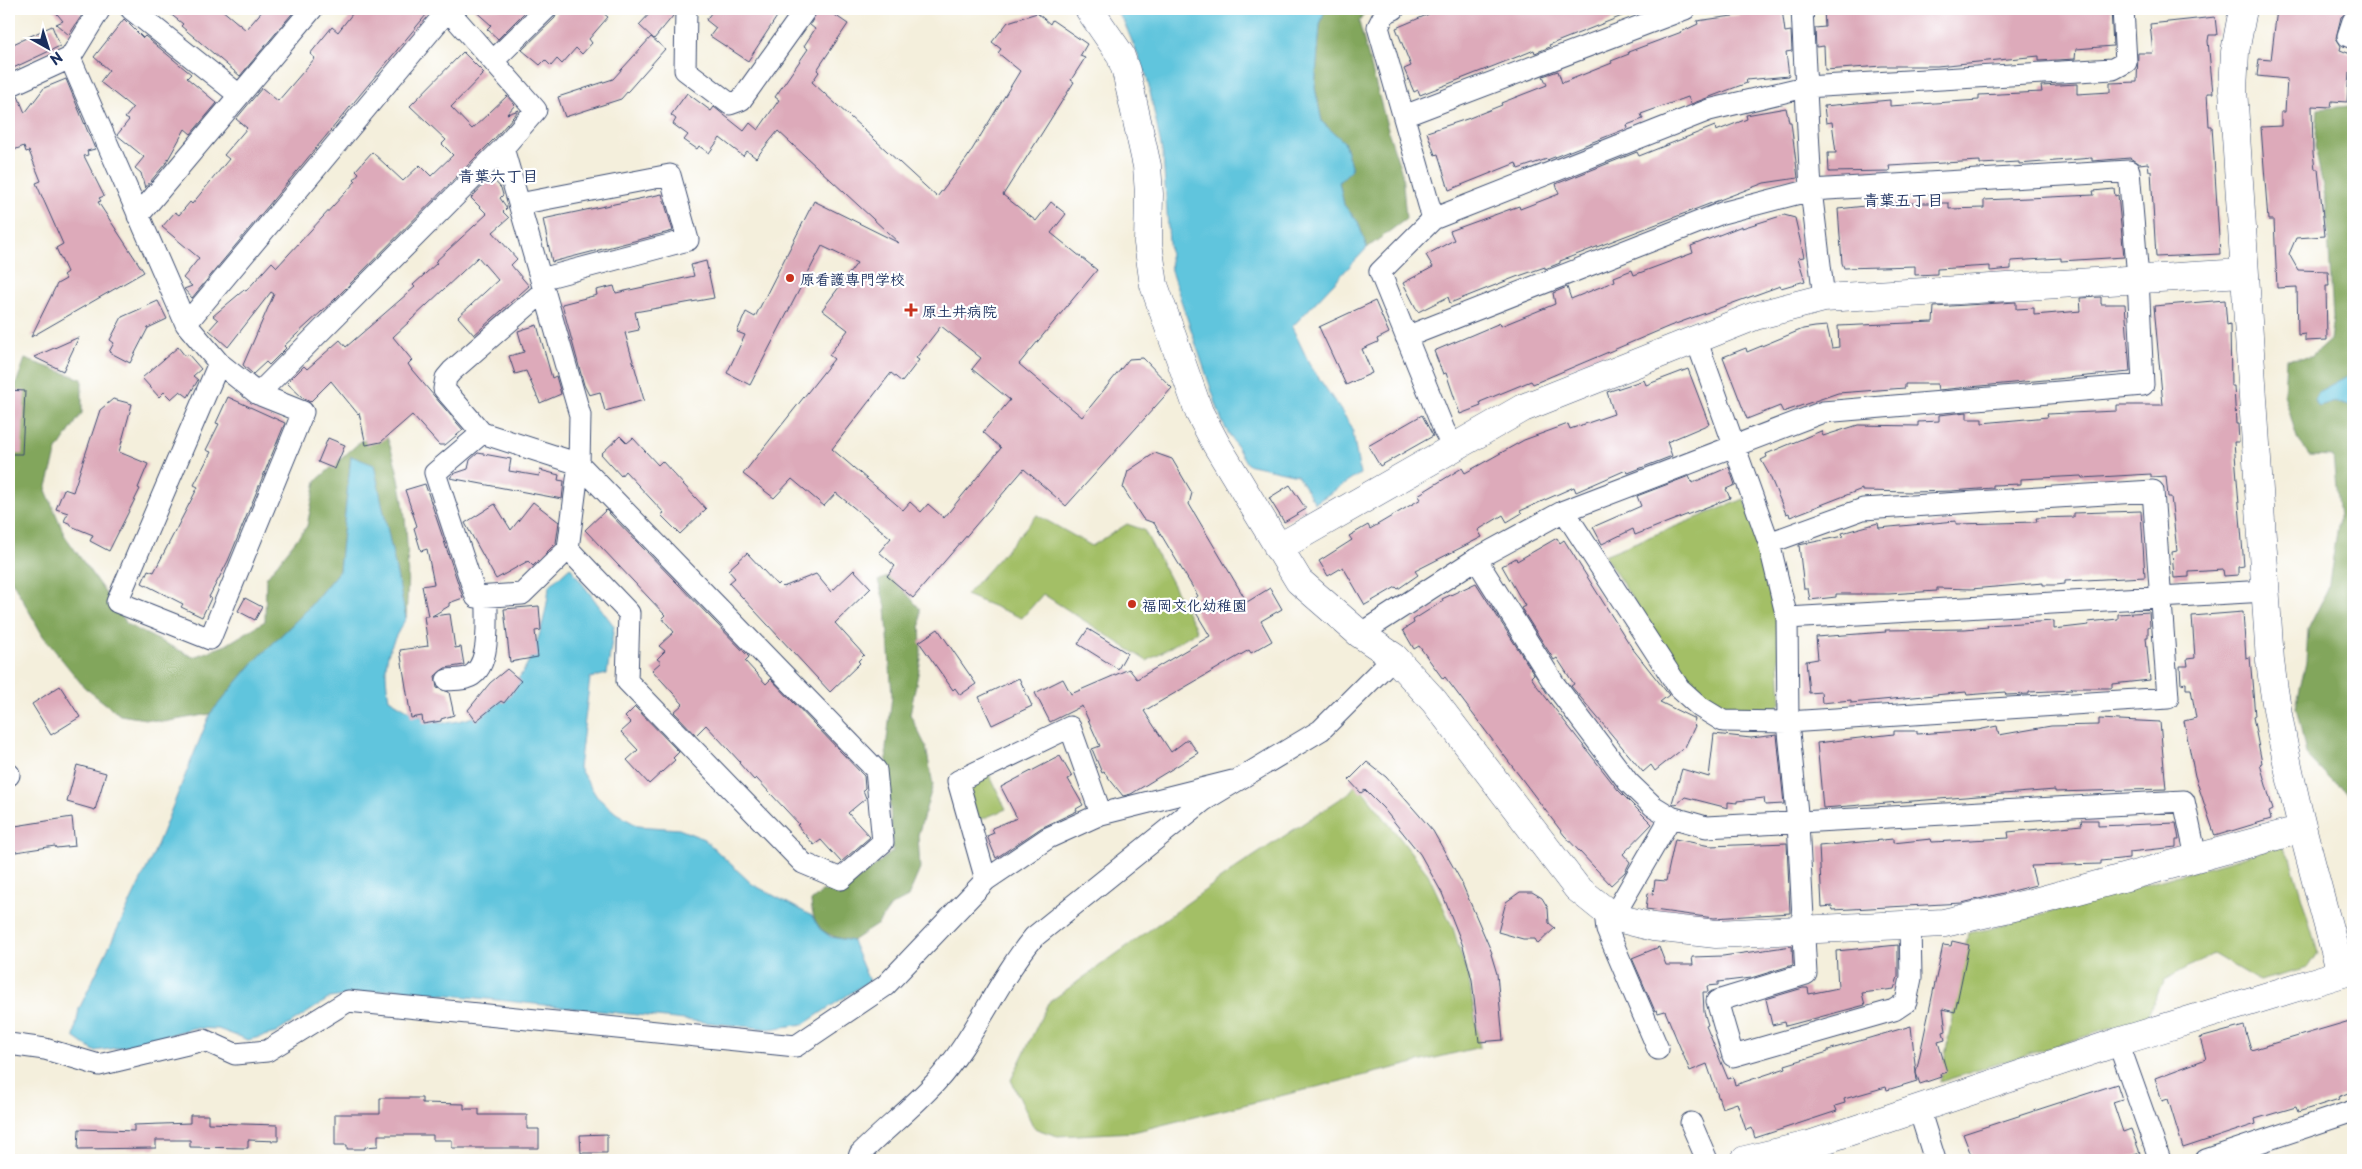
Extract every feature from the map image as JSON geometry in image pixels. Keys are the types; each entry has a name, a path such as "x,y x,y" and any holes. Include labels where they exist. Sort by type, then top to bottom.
{"street":[{"path":"9,86 70,58 100,9"},
{"path":"131,9 240,95"},
{"path":"138,216 311,9"},
{"path":"186,324 448,9 536,110 503,148 258,394"},
{"path":"493,61 546,9"},
{"path":"686,9 685,70 730,104 742,100 806,9"},
{"path":"1089,9 1120,54 1126,71 1146,166 1149,194 1148,243 1154,285 1199,412 1299,581 1360,634 1394,657 1434,701 1577,888 1609,914 1653,927 1716,934 1944,923 2031,904 2302,829"},
{"path":"1394,9 1385,12 1378,27 1433,219"},
{"path":"1404,116 1685,9"},
{"path":"1802,9 1804,87 1811,190 1824,298"},
{"path":"1453,446 1380,272 1433,219 1709,110 1804,87 2113,69 2126,62 2123,9"},
{"path":"1745,1160 1809,1145 2118,1042 2347,971 2302,829 2276,709 2270,662 2233,89 2235,52 2243,9"},
{"path":"2353,21 2348,36 2353,38"},
{"path":"70,58 186,324 219,363 258,394 303,412 210,639 117,602 219,363"},
{"path":"482,433 435,473 476,597 522,594 568,549 579,464 580,415 503,148"},
{"path":"1360,634 1476,559 1564,511 1823,412 2144,385 2129,171 1811,190 1722,213 1406,337"},
{"path":"519,204 670,175 688,240 542,285 446,378 444,390 482,433 579,464 876,770 883,842 841,879 803,863 627,681 629,613 568,549"},
{"path":"1278,548 1453,446 1523,408 1755,316 1824,298 2244,272"},
{"path":"1696,339 1733,447 1769,543 1786,618 1788,722 1798,823 1806,974 1716,1001 1733,1056 1894,1010 1906,1002 1911,978 1910,925"},
{"path":"1564,511 1679,688 1700,707 1723,721 1788,722 2168,698 2159,598 2153,491 1863,509 1769,543"},
{"path":"1476,559 1555,685 1617,767 1653,806 1671,817 1706,827 2184,801 2196,858"},
{"path":"1786,618 2266,591"},
{"path":"446,680 467,678 482,666 486,650 486,597"},
{"path":"858,1160 860,1154 936,1083 957,1055 1014,961 1034,937 1203,801 1233,781 1321,730 1394,657"},
{"path":"986,880 958,781 1070,727 1101,814"},
{"path":"9,1044 45,1049 99,1065 204,1040 235,1054 267,1051 348,1001 796,1046 885,986 986,880 1048,838 1101,814 1233,781"},
{"path":"1658,1049 1607,930 1609,914 1671,817"},
{"path":"2118,1042 2160,1160"},
{"path":"1919,1109 1935,1160"},
{"path":"2206,1160 2353,1111"},
{"path":"1691,1123 1707,1160"}],"green space":[{"path":"1325,9 1367,9 1359,22 1390,137 1402,173 1406,219 1367,248 1358,222 1344,205 1339,181 1352,169 1344,142 1322,122 1315,88 1320,25"},
{"path":"2348,106 2353,111 2353,373 2319,406 2335,402 2353,407 2353,797 2332,781 2306,754 2296,706 2306,662 2308,629 2328,589 2339,519 2333,456 2309,455 2297,438 2284,394 2286,359 2311,357 2330,340 2333,317 2326,202 2315,147 2318,109"},
{"path":"25,359 82,379 82,413 57,450 46,490 65,536 128,625 193,657 226,645 265,621 266,578 307,526 316,481 361,441 387,437 399,481 406,526 408,572 406,618 374,466 351,456 339,571 305,612 253,663 210,714 164,722 120,715 84,687 43,636 9,573 9,439 15,426 12,395"},
{"path":"1744,499 1761,547 1777,624 1781,701 1776,708 1740,715 1713,708 1688,684 1604,555"},
{"path":"1037,515 1092,546 1127,524 1144,530 1197,631 1147,661 1043,594 1022,618 966,595"},
{"path":"891,575 920,609 921,659 910,714 926,747 933,785 918,835 920,869 908,897 891,906 878,924 852,941 835,937 822,930 815,919 811,901 822,892 850,886 893,851 886,748 892,696 886,607 878,581"},
{"path":"989,774 1006,809 977,821 967,784"},
{"path":"1357,783 1428,874 1453,928 1469,980 1480,1047 1133,1132 1057,1136 1034,1128 1011,1080 1048,1003 1236,868 1349,793"},
{"path":"2281,846 2290,858 2318,953 2308,968 2259,981 2213,954 2164,980 2147,1017 1940,1082 1968,933 1989,929"}],"water":[{"path":"1114,9 1325,9 1320,25 1315,88 1322,122 1344,142 1352,169 1339,182 1344,205 1358,222 1367,248 1292,327 1310,365 1352,427 1360,474 1315,503 1297,475 1247,464 1223,424 1171,271 1163,156 1147,77 1124,22"},
{"path":"2353,373 2353,407 2335,402 2319,407 2314,400 2318,392"},
{"path":"351,456 374,465 406,618 390,648 386,665 389,699 422,717 441,723 466,719 487,710 505,695 520,677 540,633 549,586 570,567 614,626 607,674 590,678 579,768 597,797 616,813 638,826 679,829 704,839 752,884 812,916 820,929 831,937 852,941 869,981 804,1024 769,1029 394,989 330,998 276,1033 248,1040 218,1029 193,1028 133,1046 94,1051 74,1037 79,1009 153,855 210,714 253,663 305,612 339,571"}],"building":[{"path":"53,9 76,9 82,15 69,35 56,24 63,21"},
{"path":"164,9 221,9 246,30 264,9 296,9 240,76 181,26 183,24"},
{"path":"356,9 431,9 192,298 184,289 192,286 183,278 199,258 162,227 175,212 179,215 190,202 192,204 229,159 224,155 247,128 236,119 262,88 278,101 315,58 310,54 332,27 338,32"},
{"path":"473,9 528,9 498,39 487,29 491,25"},
{"path":"558,9 598,9 608,17 589,39 592,43 582,54 576,48 562,64 557,59 551,66 545,60 540,65 522,50 555,18"},
{"path":"654,9 665,9 673,16 654,39 639,25"},
{"path":"714,9 782,9 748,61 710,36 716,28 706,20"},
{"path":"818,9 826,9 848,24 817,70 819,72 812,82 937,197 967,158 1020,71 998,53 1001,49 992,42 1008,22 1037,13 1050,24 1052,20 1087,44 1080,56 1085,58 1071,80 1074,82 1003,195 1036,221 1051,202 1066,214 1051,233 1097,270 1019,364 1082,417 1129,359 1143,358 1172,388 1066,506 1024,469 913,598 887,576 895,566 879,552 891,538 836,493 824,506 792,479 774,498 743,474 834,359 829,355 848,330 822,310 857,263 822,246 750,385 727,373 745,335 737,332 746,312 755,317 814,201 899,243 778,131 756,158 747,151 743,156 720,138 709,153 699,146 697,149 684,140 688,135 673,124 676,119 671,115 687,93 711,111 714,107 744,131 750,123 758,130 779,100 775,97 808,49 804,46 815,29 810,25","holes":["941,326 981,358 972,369 1010,400 983,432 1001,448 944,518 928,504 921,512 910,502 903,510 832,449 891,373 902,382 919,360 916,358"]},
{"path":"1427,9 1637,10 1549,45 1550,47 1535,53 1534,50 1420,95 1418,90 1414,92 1404,69 1411,66 1396,28 1429,14"},
{"path":"1782,9 1785,32 1791,31 1792,51 1786,52 1789,76 1746,80 1747,83 1691,104 1688,97 1641,114 1643,119 1627,125 1628,128 1547,160 1518,169 1516,163 1449,190 1438,154 1435,155 1427,132 1467,119 1547,85 1543,76 1558,71 1562,83 1612,63 1611,61 1629,54 1628,52 1679,33 1698,24 1697,21"},
{"path":"1824,9 2111,9 2113,46 2076,49 2075,59 2039,61 2039,56 1937,66 1882,66 1825,70 1824,46 1816,47 1815,28 1825,27"},
{"path":"2277,9 2351,9 2341,17 2336,38 2341,46 2340,50 2353,55 2353,74 2349,72 2347,102 2332,101 2331,107 2312,106 2313,153 2315,169 2318,169 2325,236 2296,238 2289,254 2298,270 2328,271 2329,286 2326,286 2327,340 2305,341 2305,334 2298,335 2297,287 2277,288 2274,220 2268,220 2261,127 2281,126 2281,112 2285,112 2287,79 2257,76 2259,59 2271,60"},
{"path":"2215,17 2217,35 2209,35 2208,41 2213,93 2207,93 2209,126 2212,126 2220,254 2156,257 2151,171 2149,171 2148,163 2139,164 2130,158 2092,161 2092,158 2019,164 2019,162 1980,164 1980,161 1889,166 1890,171 1829,172 1828,153 1836,153 1832,122 1826,123 1824,106 1890,100 1890,106 1979,100 1979,95 2042,92 2041,86 2077,84 2077,94 2110,92 2110,83 2137,82 2138,53 2153,53 2150,24"},
{"path":"124,19 143,38 145,36 191,74 187,78 217,103 191,134 185,129 166,163 145,188 141,173 135,168 144,157 117,135 129,120 125,118 133,108 100,82 109,70 94,57"},
{"path":"52,26 60,46 9,70 9,46"},
{"path":"651,37 665,49 621,99 565,117 558,97 613,79"},
{"path":"463,52 484,73 451,107 472,129 507,96 515,105 507,114 519,110 494,139 334,300 284,346 286,348 269,365 266,362 253,374 243,365 274,294 271,292 228,347 209,330 218,320 213,316 244,290 246,291 272,262 277,267 356,181 354,179 359,173 356,170 372,152 403,181 420,165 431,176 453,155 442,144 446,140 410,106"},
{"path":"66,79 95,149 87,151 88,155 84,156 104,196 99,198 101,201 98,202 144,272 31,337 57,284 66,279 63,275 67,272 56,248 63,244 36,183 41,181 29,151 26,152 24,146 9,152 9,98 18,96 25,113 44,88"},
{"path":"1786,108 1789,122 1791,122 1798,178 1764,183 1560,261 1560,263 1545,269 1545,267 1516,277 1450,303 1448,297 1418,312 1403,283 1433,267 1426,255 1454,240 1450,231 1519,206 1520,209 1559,194 1556,184 1637,152 1639,156 1715,126 1716,131 1747,119 1746,115"},
{"path":"491,177 501,188 503,195 500,198 507,208 503,212 509,218 493,232 517,259 511,265 529,286 474,335 458,317 498,280 478,257 393,337 412,360 408,364 412,370 463,430 445,445 439,445 412,415 381,442 366,445 359,413 331,381 310,402 287,383 304,366 307,369 340,340 346,347 415,287 413,285 437,263 435,262 487,214 471,198"},
{"path":"2114,189 2115,196 2118,195 2124,257 2061,261 2061,258 2011,261 2011,269 1990,271 1990,266 1937,269 1937,274 1915,275 1915,266 1844,268 1842,263 1838,209 1892,203 1949,203 1949,209 1984,208 1984,200 2094,195 2093,191"},
{"path":"662,194 673,231 552,262 543,219"},
{"path":"1784,215 1795,218 1804,257 1798,258 1805,281 1781,288 1780,286 1670,326 1533,384 1531,381 1480,402 1481,406 1460,414 1446,373 1443,374 1434,351 1500,323 1501,326 1555,304 1553,293 1567,287 1571,299 1615,281 1614,277 1632,270 1634,275 1693,253 1691,246 1742,226 1742,228"},
{"path":"706,261 714,298 635,312 639,330 625,333 644,400 605,411 600,392 589,395 584,385 562,304 597,295 596,290 614,286 616,293 694,276 691,265"},
{"path":"2101,297 2101,304 2125,304 2130,372 1938,390 1937,384 1905,384 1905,388 1838,393 1783,412 1780,406 1747,419 1723,357 1746,348 1747,352 1803,329 1815,327 1827,326 1832,348 1839,347 1838,326 1933,322 1934,307 2016,302 2016,309 2034,308 2034,315 2081,311 2080,298"},
{"path":"2225,300 2227,325 2230,324 2231,386 2234,386 2239,442 2234,442 2244,566 2238,567 2238,575 2224,576 2223,570 2189,572 2189,577 2174,578 2172,552 2177,551 2171,497 2168,497 2166,476 2151,477 2151,474 2021,479 2021,484 1993,485 1993,488 1951,491 1862,491 1862,489 1790,517 1789,513 1786,514 1761,460 1767,457 1766,454 1821,431 1823,436 1858,425 1918,426 1918,422 1939,421 1939,415 1967,412 1967,419 1982,419 1982,423 2048,417 2047,414 2117,411 2117,405 2163,405 2154,306"},
{"path":"158,301 167,319 148,328 130,363 109,352 114,343 110,340 122,317"},
{"path":"1375,301 1389,333 1377,339 1378,342 1362,349 1372,373 1346,385 1319,327"},
{"path":"537,325 552,378 556,376 561,394 540,403 526,371 515,374 509,356 524,352 518,331"},
{"path":"79,337 63,371 34,357"},
{"path":"178,347 185,356 188,354 201,369 193,376 198,380 188,397 180,391 171,399 164,392 159,397 142,378"},
{"path":"1688,369 1709,424 1667,442 1672,456 1628,473 1626,470 1576,492 1574,487 1520,511 1522,513 1507,522 1503,515 1478,530 1482,537 1415,571 1418,575 1398,589 1396,587 1365,605 1343,567 1328,576 1319,561 1352,540 1349,536 1368,525 1370,529 1421,499 1418,495 1462,468 1465,473 1524,440 1568,424 1570,429 1614,414 1607,392 1644,380 1646,385"},
{"path":"9,390 25,391 22,454 9,454"},
{"path":"228,397 285,423 228,561 209,597 211,598 202,617 181,607 183,604 142,583 148,570 154,572 198,487 194,485 211,452 206,450 219,424 216,423"},
{"path":"113,399 132,404 119,452 148,464 138,488 140,489 109,551 90,541 93,535 64,521 68,513 56,509 64,489 73,492 100,410"},
{"path":"1422,415 1433,436 1380,466 1368,446"},
{"path":"620,436 627,443 633,438 658,465 662,461 706,509 680,534 661,515 664,513 625,471 621,476 601,454"},
{"path":"328,438 345,445 335,469 318,462"},
{"path":"478,453 511,459 509,471 539,476 540,470 559,475 558,480 564,481 562,499 450,478 453,474 468,469 470,460"},
{"path":"1155,453 1172,459 1192,493 1189,504 1247,602 1270,588 1282,609 1261,621 1272,641 1251,653 1249,650 1144,711 1171,752 1188,739 1198,753 1131,794 1123,796 1104,772 1102,773 1092,749 1100,746 1082,706 1050,722 1035,693 1063,679 1071,694 1129,669 1137,679 1210,636 1189,601 1198,596 1154,523 1143,519 1123,488 1128,471"},
{"path":"1729,467 1735,485 1726,489 1730,498 1635,535 1633,529 1602,544 1593,527 1641,506 1637,496 1689,476 1692,483"},
{"path":"425,484 463,598 449,603 449,606 432,616 450,614 455,648 461,647 464,665 445,668 435,676 437,688 449,692 454,715 441,719 441,721 423,724 422,716 411,718 400,650 428,646 424,616 428,616 422,586 434,584 427,549 421,551 414,528 417,526 405,490"},
{"path":"1290,485 1306,509 1284,522 1269,498"},
{"path":"533,502 559,522 556,543 533,566 528,561 496,579 465,523 495,504 511,530"},
{"path":"606,510 749,657 745,661 766,684 771,679 864,776 865,788 863,790 866,798 848,813 870,837 841,862 821,840 814,845 797,825 799,824 756,778 754,780 706,725 696,735 674,712 683,704 652,670 661,662 657,659 665,651 659,646 674,632 662,618 665,615 585,530"},
{"path":"2141,511 2145,577 2065,581 2065,584 2056,585 2043,585 2043,583 1971,589 1937,588 1937,591 1889,594 1836,594 1836,597 1810,600 1808,589 1804,589 1799,545 1843,536 1842,533 1878,523 1879,528 1956,521 1956,524 2037,522 2036,518 2074,517 2074,513"},
{"path":"1557,538 1560,543 1564,540 1632,648 1669,695 1660,702 1695,719 1693,724 1695,726 1685,747 1655,771 1651,765 1643,772 1571,686 1574,684 1557,658 1554,660 1521,608 1525,606 1502,566 1516,558 1517,561"},
{"path":"747,553 777,585 779,583 783,587 816,574 831,592 854,570 871,588 835,623 864,655 858,661 860,663 830,692 729,583 735,578 728,570"},
{"path":"1476,583 1534,674 1531,677 1537,686 1618,790 1652,824 1623,854 1630,862 1625,872 1611,885 1564,835 1445,677 1443,679 1419,646 1414,649 1403,630 1414,623 1413,620 1443,601 1442,599"},
{"path":"245,598 262,607 255,620 238,611"},
{"path":"539,606 541,630 535,631 538,657 510,662 504,609"},
{"path":"2149,612 2150,626 2148,627 2148,637 2146,637 2150,680 2112,684 2112,688 2071,688 2072,690 2006,695 2005,692 1967,695 1966,692 1851,703 1851,700 1822,703 1821,692 1809,693 1806,661 1818,659 1816,637 1886,632 1885,630 1965,629 1988,627 1987,625 2054,621 2054,629 2089,625 2088,622 2118,619 2118,614"},
{"path":"2243,612 2246,658 2250,657 2255,716 2253,717 2262,763 2260,764 2273,810 2269,812 2271,819 2215,836 2195,776 2184,721 2196,718 2191,689 2186,689 2186,683 2181,684 2180,666 2188,666 2187,659 2195,658 2192,616"},
{"path":"938,629 976,684 960,695 955,688 953,690 919,642"},
{"path":"1088,629 1127,653 1118,669 1078,644"},
{"path":"507,669 521,681 504,703 501,701 476,721 468,710 490,683"},
{"path":"1019,678 1032,706 992,725 979,697"},
{"path":"60,686 80,717 51,735 32,704"},
{"path":"635,707 679,752 673,758 675,760 649,784 627,760 638,750 621,732 631,723 625,717"},
{"path":"2099,719 2160,722 2166,789 2055,792 2055,790 1823,808 1817,743 1894,734 1894,731 1917,731 1917,734 1978,730 1997,726 1999,735 2051,726 2099,725"},
{"path":"1714,734 1751,738 1777,735 1784,804 1765,805 1764,798 1737,801 1737,803 1728,802 1728,808 1685,797 1676,805 1672,803 1682,769 1709,777"},
{"path":"1060,756 1072,777 1068,779 1083,805 1076,809 1077,811 1041,828 996,858 987,836 994,833 992,828 1017,818 1001,787"},
{"path":"1367,762 1386,777 1433,831 1460,879 1492,953 1497,974 1503,1040 1479,1042 1472,980 1463,946 1442,893 1420,854 1383,808 1365,790 1361,793 1349,780"},
{"path":"77,765 106,773 95,810 67,802"},
{"path":"72,817 75,846 56,848 55,846 9,853 9,827"},
{"path":"2081,820 2098,820 2098,826 2176,823 2179,840 2176,840 2176,847 2129,852 2129,858 2101,861 2101,864 2031,866 2036,885 1962,903 1833,910 1832,906 1822,907 1819,846 1893,839 1893,843 1931,839 1932,842 2009,838 2008,832 2082,825"},
{"path":"1675,839 1710,846 1787,843 1790,913 1714,918 1646,909 1648,893 1653,894 1655,880 1666,881"},
{"path":"1520,892 1532,892 1542,898 1548,908 1549,923 1555,928 1538,944 1535,939 1523,939 1498,932 1506,902"},
{"path":"1952,941 1969,945 1955,1012 1943,1009 1946,1031 1943,1032 1945,1040 1938,1042 1947,1072 1940,1074 1941,1077 1920,1084 1916,1073 1943,945 1951,946"},
{"path":"1898,945 1898,977 1894,989 1862,993 1865,1005 1786,1026 1785,1022 1772,1025 1766,999 1803,988 1808,988 1809,994 1838,988 1836,951"},
{"path":"1792,946 1793,965 1751,978 1718,982 1718,985 1707,986 1708,992 1703,992 1704,1012 1708,1025 1706,1026 1728,1079 1733,1077 1735,1085 1786,1068 1785,1065 1828,1052 1828,1050 1911,1026 1917,1081 1887,1090 1886,1087 1844,1099 1845,1103 1835,1106 1837,1111 1755,1138 1752,1128 1746,1130 1737,1103 1722,1108 1707,1064 1690,1071 1665,1011 1658,1013 1657,1010 1655,1011 1632,958 1659,947 1666,965 1693,965 1692,957 1723,956"},
{"path":"2353,1020 2353,1091 2338,1097 2339,1099 2298,1112 2296,1107 2255,1119 2256,1124 2183,1148 2168,1099 2162,1101 2155,1078 2206,1059 2200,1038 2244,1026 2251,1050"},
{"path":"2117,1084 2122,1099 2113,1102 2123,1132 2131,1129 2140,1153 2121,1160 1973,1160 1963,1134"},
{"path":"380,1098 422,1098 422,1103 464,1104 464,1109 479,1109 479,1115 527,1115 527,1129 539,1129 539,1148 452,1148 452,1140 433,1140 433,1135 378,1135 378,1146 365,1147 365,1149 347,1149 347,1145 335,1145 335,1114 380,1114"},
{"path":"190,1115 208,1115 208,1123 278,1125 278,1141 248,1140 248,1148 190,1147 190,1140 156,1140 156,1148 78,1149 79,1129 134,1131 134,1125 190,1123"},
{"path":"607,1134 607,1153 581,1153 580,1135"}],"place":[{"name":"原看護専門学校","path":"790,278"},
{"name":"原土井病院","path":"911,310"},
{"name":"福岡文化幼稚園","path":"1132,604"}],"district":[{"name":"青葉六丁目","path":"498,175"},
{"name":"青葉五丁目","path":"1903,199"}]}
